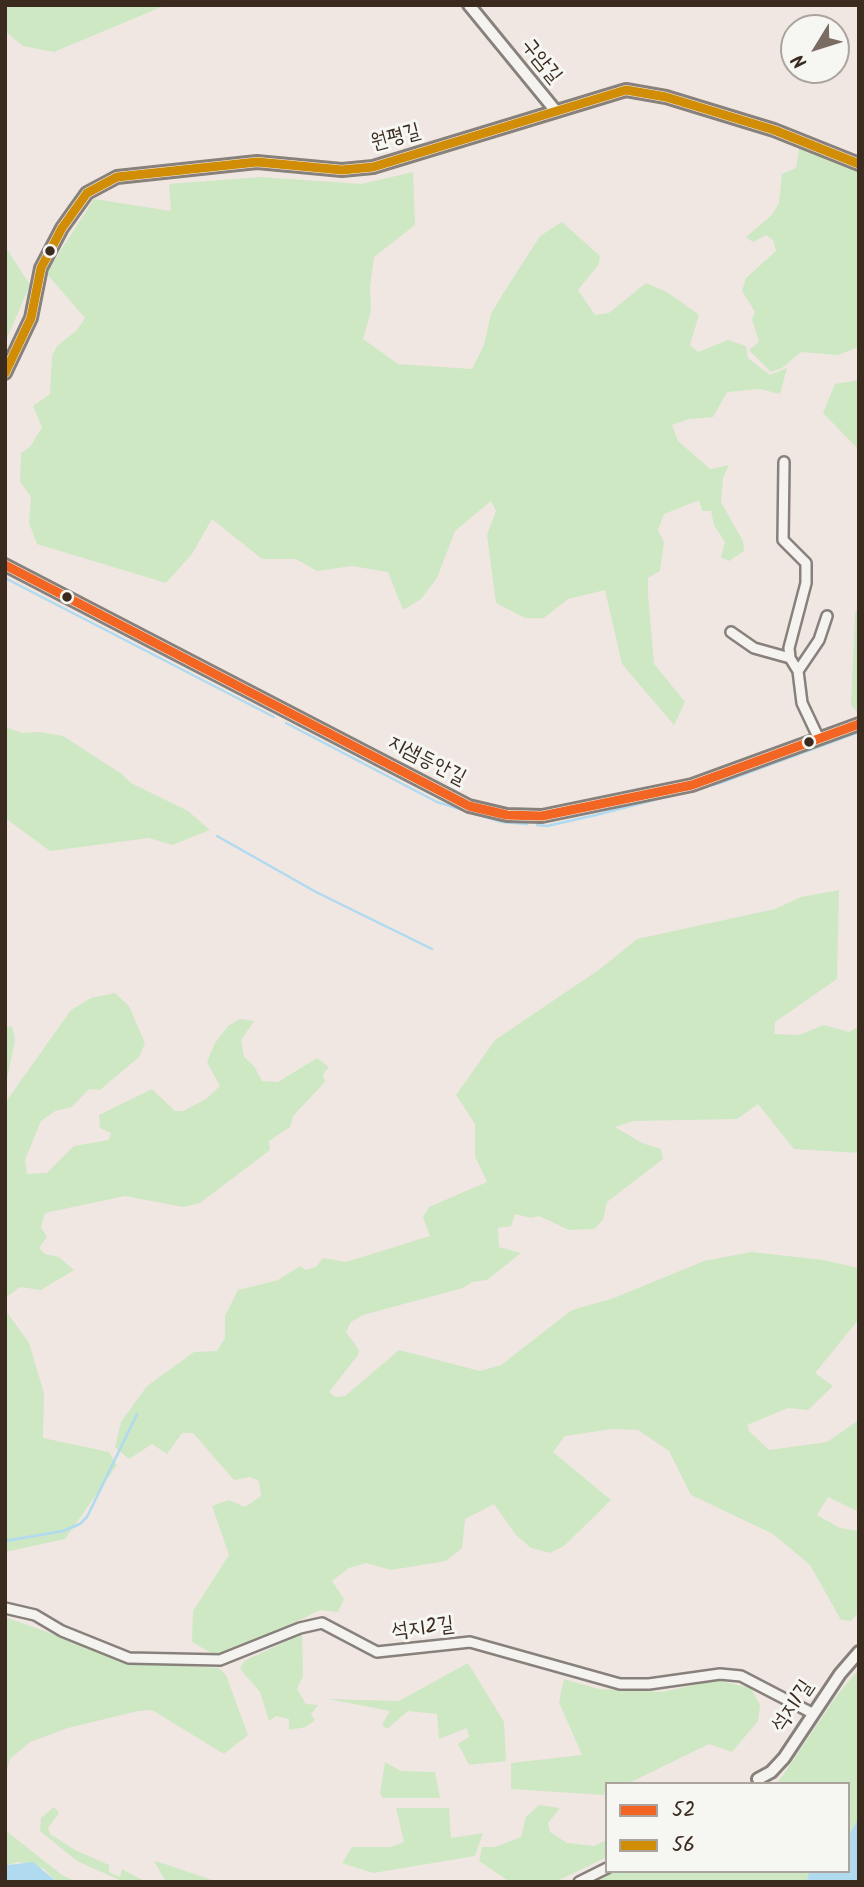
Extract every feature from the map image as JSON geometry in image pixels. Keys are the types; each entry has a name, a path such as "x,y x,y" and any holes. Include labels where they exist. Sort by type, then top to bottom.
{"street":[{"name":"구암길","path":"469,5 555,110"},
{"name":"원평길","path":"5,373 31,318 41,268 87,193 99,184 117,177 257,162 342,170 373,167 626,90 666,97 775,130 859,164"},
{"path":"784,462 783,540 806,564 806,583 789,648 790,657 798,671 802,703 819,739"},
{"name":"지샘등안길","path":"5,565 469,806 507,815 542,816 692,785 859,724"},
{"path":"798,671 819,639 827,616"},
{"path":"731,632 754,648 790,657"},
{"name":"석지2길","path":"5,1608 35,1615 80,1639 129,1658 220,1660 322,1623 377,1652 470,1642 620,1684 660,1683 720,1674 741,1676 812,1713"},
{"name":"석지1길","path":"755,1782 771,1772 784,1758 812,1713 859,1652"},
{"path":"579,1882 605,1869"}],"green space":[{"path":"5,5 166,5 54,52 23,46 5,31"},
{"path":"800,144 859,169 859,347 838,355 801,352 782,368 771,372 749,350 759,342 752,319 755,312 742,291 746,278 776,251 773,240 766,235 753,242 746,237 772,215 779,203 782,174 796,168"},
{"path":"413,172 415,225 374,257 370,287 371,311 363,339 398,364 472,369 484,345 491,314 504,292 540,236 562,222 600,256 599,264 578,290 595,315 609,313 646,283 667,292 699,315 690,345 698,352 728,340 746,346 748,358 770,375 787,368 780,394 760,389 727,392 713,417 689,419 672,425 678,441 710,469 729,465 723,478 721,502 743,541 744,551 729,561 721,557 725,542 714,525 711,511 702,511 699,500 664,514 658,530 664,542 660,571 648,578 648,594 654,664 685,702 674,725 622,664 605,590 568,599 544,618 525,618 496,603 487,535 496,511 491,501 455,531 437,578 421,599 403,610 388,572 352,566 317,571 296,559 262,559 212,519 192,554 166,583 37,544 29,523 31,497 20,482 21,453 30,447 42,427 33,406 50,394 52,356 57,346 77,330 85,318 46,273 94,199 171,211 169,184 261,177 361,184"},
{"path":"5,246 30,285 5,343"},
{"path":"859,380 859,450 823,413 835,384"},
{"path":"859,605 859,714 851,705 855,613"},
{"path":"5,727 22,733 40,732 63,736 122,774 131,783 188,811 210,830 172,845 149,838 50,851 5,818"},
{"path":"839,890 837,979 775,1022 774,1034 799,1035 824,1025 849,1032 859,1026 859,1153 794,1149 758,1104 737,1119 633,1121 615,1127 642,1143 661,1149 663,1159 607,1202 603,1220 594,1229 569,1230 539,1216 531,1218 515,1214 511,1226 498,1228 499,1247 521,1253 487,1280 472,1282 463,1288 363,1315 351,1322 346,1332 359,1350 358,1355 329,1392 335,1397 345,1396 399,1350 480,1371 501,1365 572,1310 614,1298 704,1261 751,1252 823,1260 859,1268 859,1319 815,1373 833,1386 808,1410 788,1408 747,1425 749,1431 769,1450 827,1442 859,1420 859,1512 828,1497 817,1515 840,1528 859,1531 859,1612 851,1621 841,1620 810,1565 773,1534 691,1495 669,1451 638,1430 612,1429 565,1436 553,1452 611,1500 564,1546 550,1553 531,1548 516,1535 494,1504 465,1519 462,1548 446,1561 391,1570 366,1563 349,1568 332,1581 344,1599 338,1612 320,1610 243,1648 213,1654 192,1642 193,1611 229,1555 212,1506 229,1500 245,1507 261,1496 259,1481 250,1477 234,1480 193,1433 182,1433 167,1454 152,1444 129,1459 115,1447 121,1422 147,1386 194,1352 217,1351 225,1338 225,1316 238,1290 278,1280 300,1266 306,1270 316,1267 323,1258 346,1262 430,1236 423,1217 429,1207 487,1182 475,1156 475,1124 456,1095 495,1040 600,969 637,939 775,909 801,897"},
{"path":"115,993 129,1006 145,1043 139,1057 100,1090 89,1089 72,1107 55,1111 41,1121 25,1160 27,1174 47,1173 74,1146 109,1140 111,1133 100,1128 99,1115 152,1089 175,1111 183,1111 206,1099 220,1086 207,1062 215,1043 228,1026 240,1019 254,1021 241,1040 244,1057 254,1066 262,1081 278,1082 317,1058 329,1067 323,1074 325,1082 293,1116 290,1127 269,1141 270,1150 200,1203 183,1207 125,1196 45,1213 41,1227 47,1237 39,1248 45,1254 59,1257 74,1270 41,1290 20,1287 5,1298 5,1103 71,1010 91,998"},
{"path":"12,1026 15,1040 5,1089 5,1027"},
{"path":"5,1303 6,1311 29,1343 44,1393 43,1438 109,1452 117,1465 65,1539 5,1552"},
{"path":"5,1617 134,1663 219,1668 226,1675 248,1735 224,1754 152,1710 138,1711 68,1728 30,1742 10,1759 5,1776"},
{"path":"302,1634 303,1676 297,1689 306,1704 318,1705 311,1714 315,1720 306,1727 289,1730 289,1719 276,1716 269,1721 260,1692 240,1669 244,1661"},
{"path":"468,1663 504,1722 506,1761 469,1765 458,1744 469,1737 467,1728 439,1739 437,1714 408,1711 387,1729 382,1725 390,1711 328,1699 399,1701"},
{"path":"859,1669 859,1817 850,1833 850,1782 778,1782 837,1695"},
{"path":"564,1679 599,1689 662,1692 717,1680 751,1688 760,1705 758,1721 732,1752 709,1744 631,1782 605,1782 604,1795 511,1789 511,1763 582,1755 559,1702"},
{"path":"385,1762 401,1771 435,1772 440,1798 383,1798 380,1794"},
{"path":"539,1805 560,1808 548,1823 550,1832 567,1843 594,1846 605,1841 605,1858 555,1882 510,1882 479,1861 482,1847 495,1847 521,1837 526,1817"},
{"path":"54,1807 59,1813 48,1828 50,1834 75,1850 109,1865 109,1872 120,1877 122,1869 146,1882 124,1882 77,1861 40,1831 41,1818"},
{"path":"396,1808 449,1808 451,1838 483,1833 475,1856 373,1873 342,1863 352,1847 391,1847 404,1842"},
{"path":"5,1830 62,1875 77,1882 57,1882 43,1868 18,1862 8,1865 5,1861"},
{"path":"154,1861 159,1862 215,1881 166,1882"},
{"path":"610,1873 809,1873 809,1879 799,1882 592,1882"}],"water":[{"path":"859,1817 859,1882 799,1882 808,1879 809,1873 850,1873 850,1833"},
{"path":"5,1861 8,1865 33,1862 57,1882 5,1882"}],"waterway":[{"path":"5,578 274,717"},
{"path":"286,723 437,802 502,822 527,824"},
{"path":"537,825 547,826 596,815 720,783 859,732"},
{"path":"217,836 316,892 432,949"},
{"path":"5,1541 63,1531 80,1524 87,1517 137,1414"}],"transit line":[{"name":"56","path":"5,373 31,318 41,268 62,228 87,193 117,177 257,162 342,170 373,167 626,90 666,97 774,130 859,164"},
{"name":"52","path":"5,565 469,806 507,815 542,816 692,785 859,724"}]}
